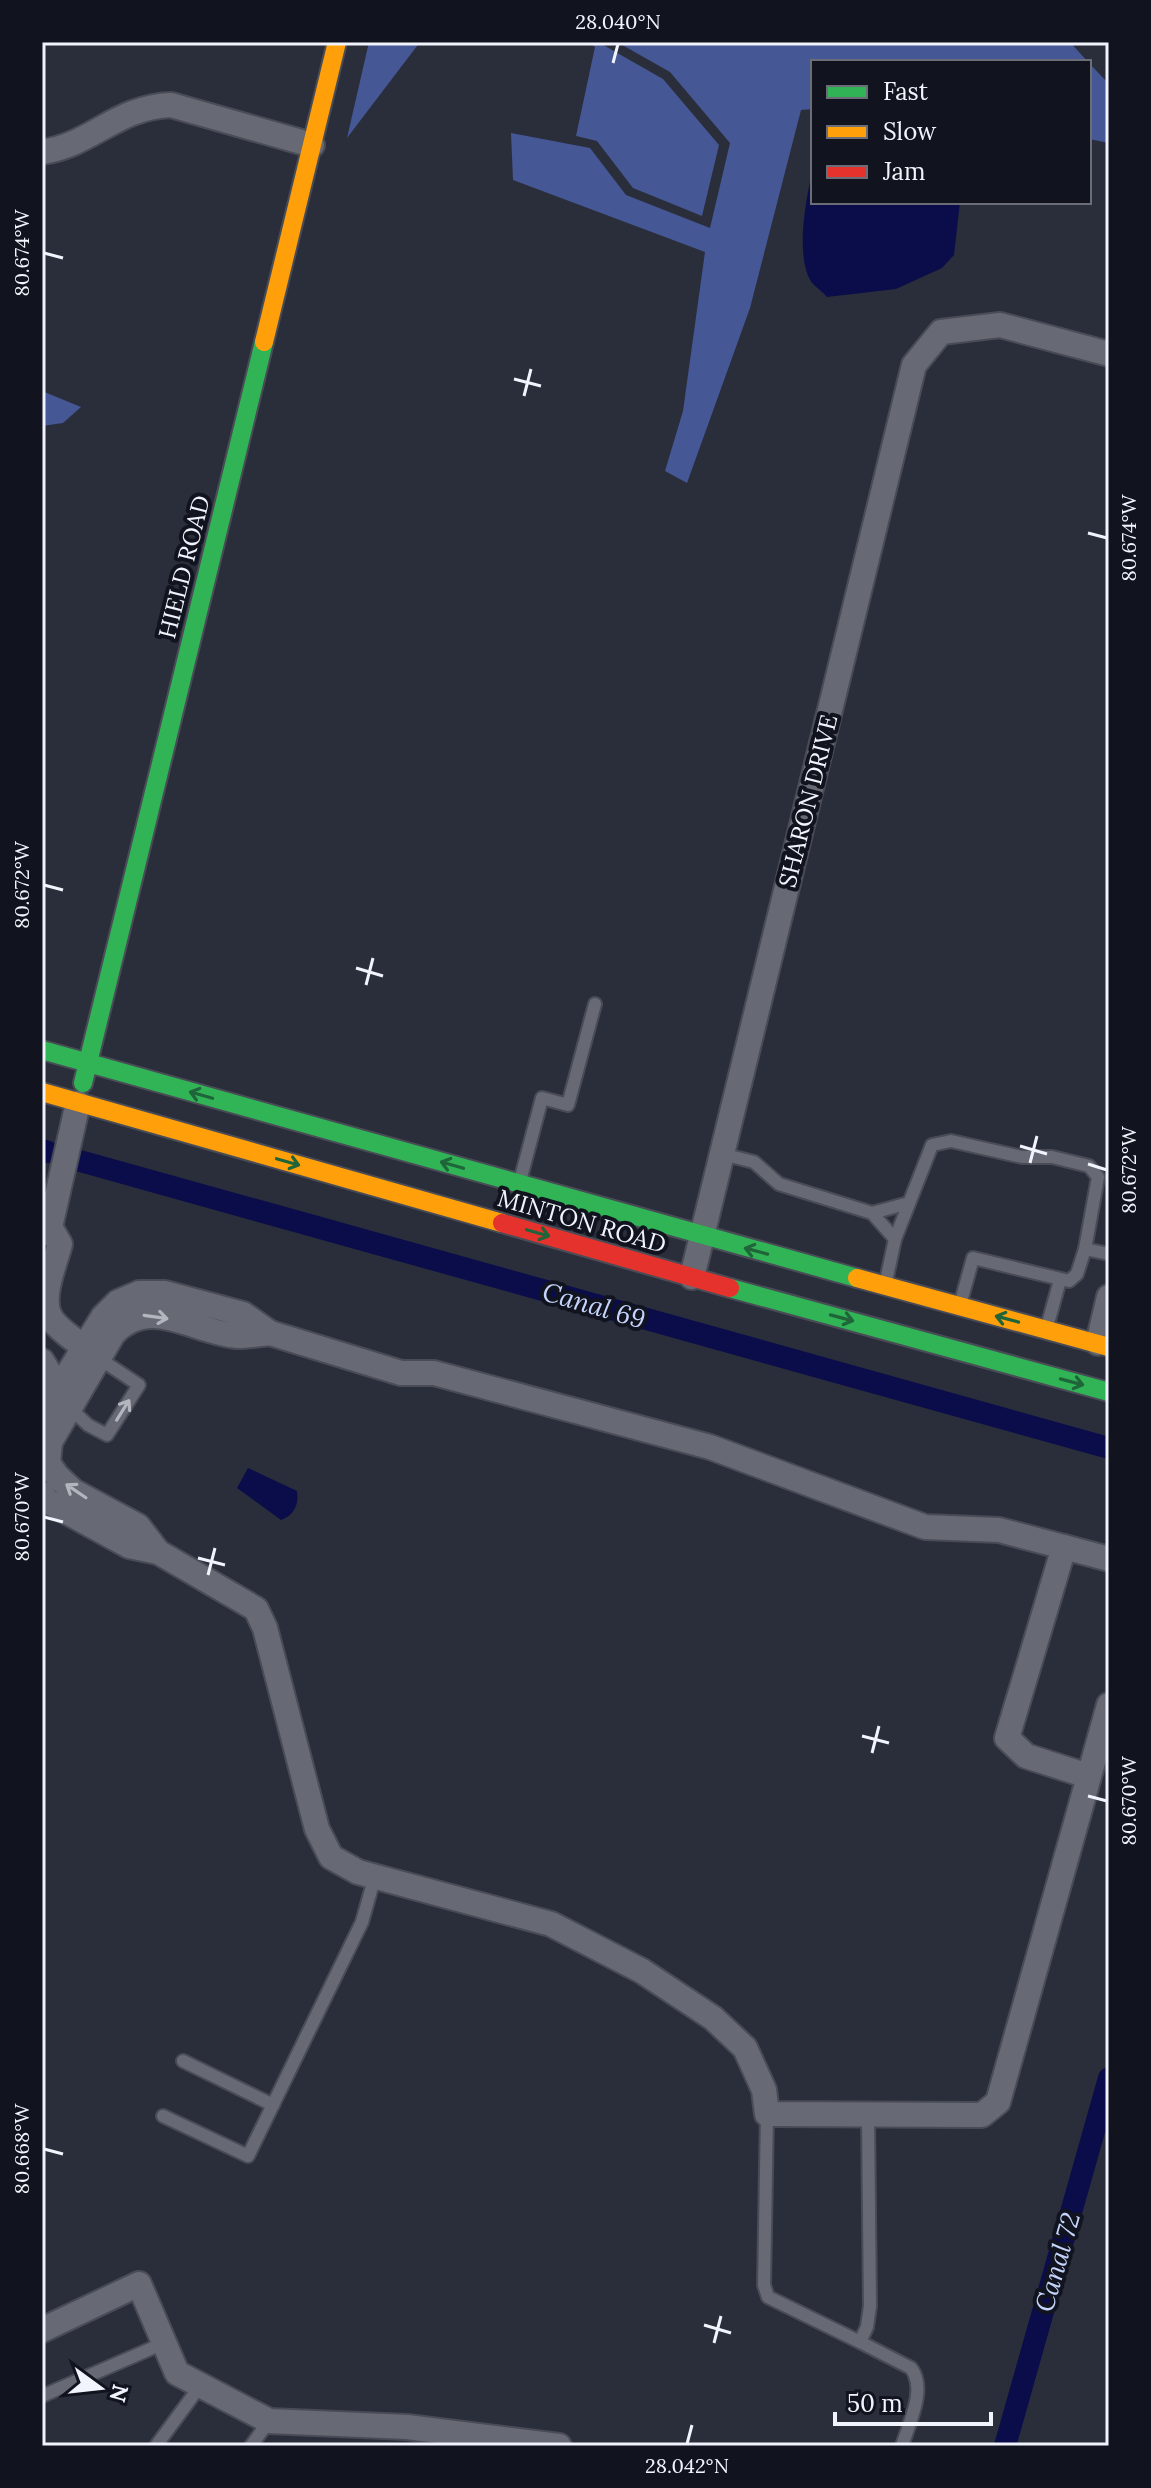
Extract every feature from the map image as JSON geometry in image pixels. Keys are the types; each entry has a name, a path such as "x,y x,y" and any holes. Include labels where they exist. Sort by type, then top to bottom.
{"main road":[{"name":"HIELD ROAD","path":"78,1103 337,42"},
{"name":"MINTON ROAD","path":"42,1050 702,1236 1103,1345"},
{"name":"MINTON ROAD","path":"42,1092 1109,1392"}],"street":[{"path":"42,152 64,149 122,116 151,106 171,105 312,145"},
{"name":"SHARON DRIVE","path":"692,1277 914,365 941,332 1000,325 1109,354"},
{"path":"78,1103 45,1229 60,1244 49,1288 48,1308 52,1319 92,1353"},
{"path":"1103,1345 1109,1297"},
{"path":"1109,1559 999,1530 925,1527 710,1447 434,1373 401,1373 270,1333 237,1336 219,1320 141,1315 123,1324 92,1353 64,1398 50,1442 48,1463 57,1476 110,1523 129,1546 158,1552 256,1609 265,1628 317,1829 331,1857 345,1866 375,1876 551,1924 642,1971 713,2018 745,2048 764,2090 767,2114 982,2115 998,2102 1109,1705"},
{"path":"42,1361 64,1398"},
{"path":"42,1416 64,1398"},
{"path":"42,1494 47,1501 110,1523"},
{"path":"1064,1547 1007,1738 1026,1756 1088,1776"},
{"path":"42,2330 139,2284 177,2373 269,2421 407,2427 552,2446"}],"lane":[{"path":"519,1184 542,1098 568,1105 595,1004"},
{"path":"885,1286 895,1239 932,1145 951,1141 1022,1157 1052,1157 1089,1166 1098,1177 1085,1249 1077,1274 1069,1281 1060,1280 973,1258 960,1306"},
{"path":"722,1154 754,1162 779,1184 872,1213 895,1239"},
{"path":"872,1213 909,1203"},
{"path":"1085,1249 1109,1254"},
{"path":"1047,1329 1060,1280"},
{"path":"64,1398 88,1425 107,1435 139,1385 92,1353"},
{"path":"163,2116 248,2156 362,1922 375,1876"},
{"path":"183,2061 273,2105"},
{"path":"767,2114 764,2285 768,2297 911,2368 917,2375 919,2388 902,2446"},
{"path":"860,2342 867,2327 870,2306 868,2115"},
{"path":"42,2396 164,2343"},
{"path":"156,2446 200,2386"},
{"path":"251,2446 269,2421"}],"shaded area":[{"path":"369,42 420,42 347,138"},
{"path":"588,42 598,42 663,79 719,145 702,216 633,188 597,141 576,136 595,47"},
{"path":"617,42 1070,42 1086,60 811,60 811,109 801,110 750,308 687,483 665,471 683,411 705,252 513,180 511,133 590,148 626,195 710,228 730,143 670,72"},
{"path":"1091,65 1109,84 1109,143 1091,139"},
{"path":"811,178 811,204 960,204 954,255 942,268 896,289 827,297 813,284 804,260 803,228"},
{"path":"42,391 81,407 63,423 42,426"},
{"path":"248,1468 297,1491 296,1505 289,1515 281,1520 237,1488"}],"waterway":[{"name":"Canal 69","path":"42,1150 48,1152"},
{"name":"Canal 69","path":"80,1161 1109,1448"},
{"name":"Canal 72","path":"1005,2446 1109,2078"}],"traffic: fast":[{"path":"83,1083 264,342"},
{"path":"42,1050 857,1278"},
{"path":"730,1288 1109,1392"}],"traffic: slow":[{"path":"264,342 337,42"},
{"path":"42,1092 502,1223"},
{"path":"857,1278 1109,1347"}],"traffic: jam":[{"path":"502,1223 730,1288"}]}
